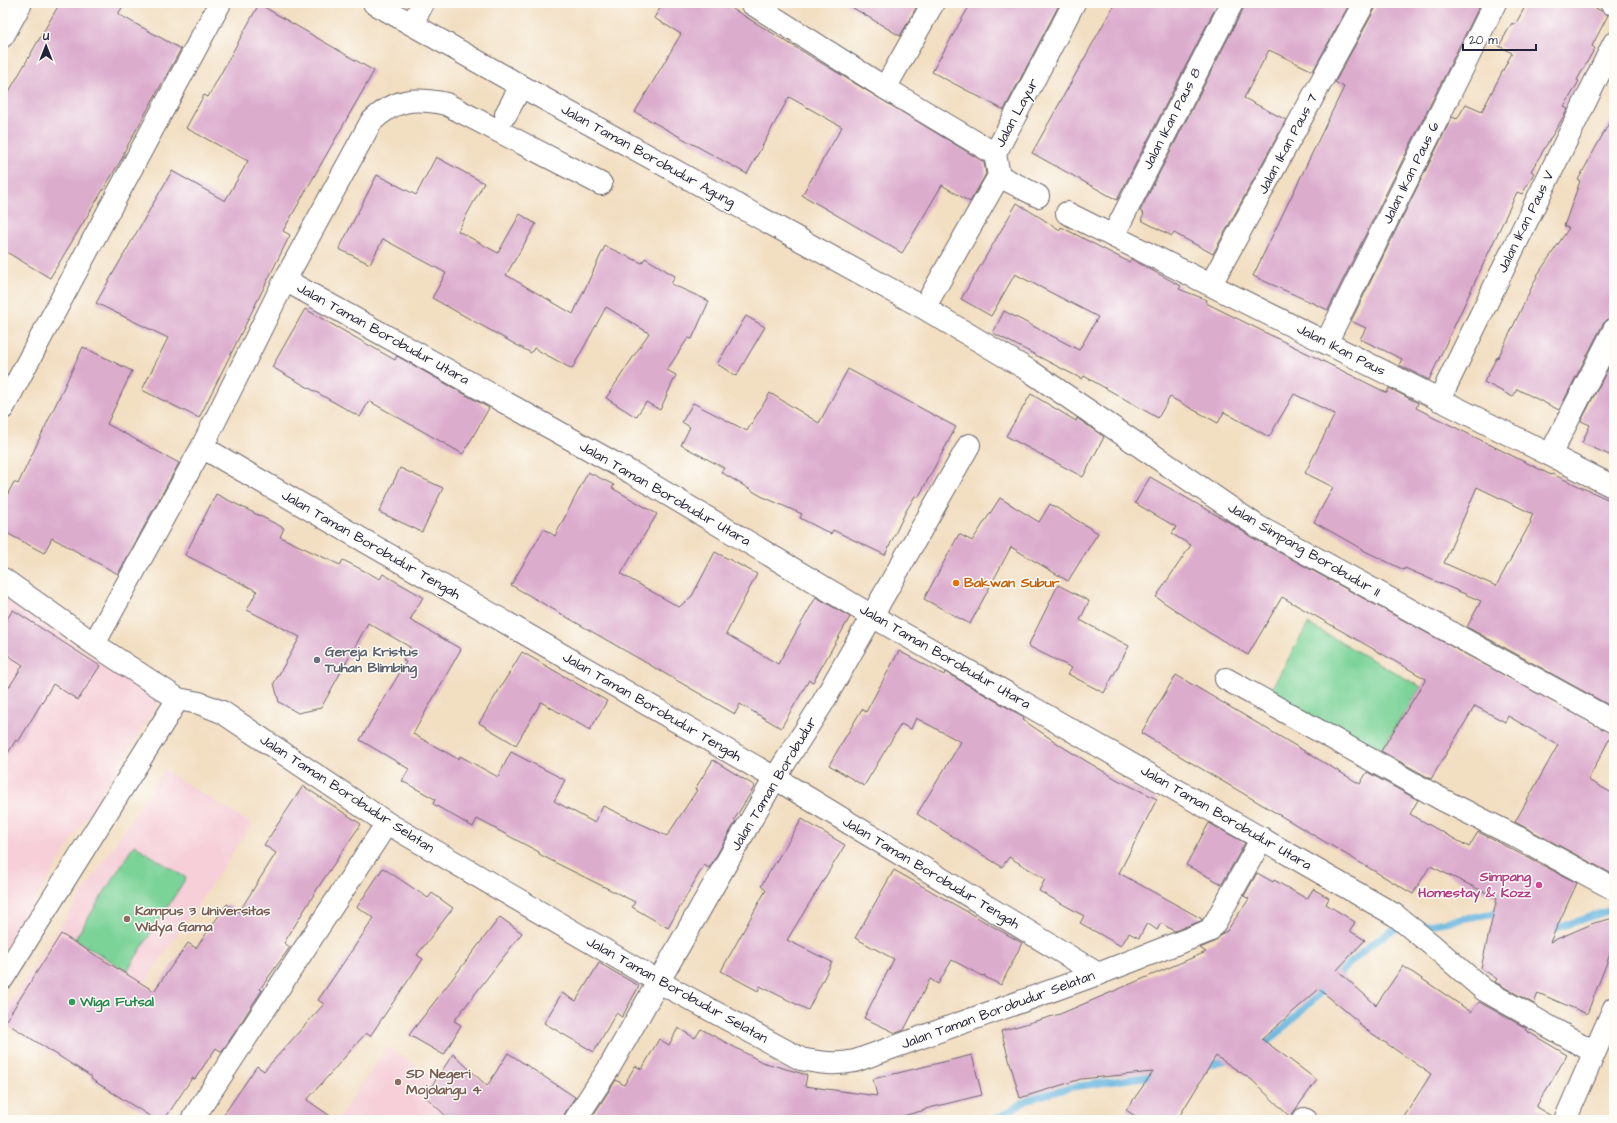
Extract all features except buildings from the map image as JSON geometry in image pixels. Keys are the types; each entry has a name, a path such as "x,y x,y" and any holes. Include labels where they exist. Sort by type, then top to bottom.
{"street":[{"path":"3,36 21,3"},
{"path":"3,408 220,3"},
{"name":"Jalan Taman Borobudur Agung","path":"374,3 521,86 924,308"},
{"path":"412,24 423,3"},
{"path":"751,3 885,88 995,154"},
{"path":"885,88 933,3"},
{"name":"Jalan Layur","path":"999,176 995,154 1074,3"},
{"name":"Jalan Ikan Paus 8","path":"1113,236 1232,3"},
{"name":"Jalan Ikan Paus 7","path":"1211,284 1364,3"},
{"name":"Jalan Ikan Paus 6","path":"1326,343 1495,3"},
{"name":"Jalan Ikan Paus V","path":"1439,400 1614,43"},
{"path":"506,114 521,86"},
{"path":"94,644 202,447 284,280 371,122 382,110 404,101 429,100 446,104 601,184"},
{"path":"924,308 999,176 1038,196"},
{"name":"Jalan Ikan Paus","path":"1067,213 1614,487"},
{"name":"Jalan Taman Borobudur Utara","path":"284,280 632,473 872,616 1395,915 1484,990 1594,1052"},
{"name":"Jalan Simpang Borobudur II","path":"924,308 1030,371 1257,526 1614,722"},
{"path":"1550,455 1614,330"},
{"name":"Jalan Taman Borobudur","path":"575,1120 609,1068 775,778 822,704 969,445"},
{"name":"Jalan Taman Borobudur Tengah","path":"202,447 775,778 1098,974"},
{"name":"Jalan Taman Borobudur Selatan","path":"3,579 94,644 178,699 199,703 222,712 387,823 659,982 801,1059 838,1065 855,1061 1098,974 1209,931 1262,838"},
{"path":"1226,679 1437,796 1614,889"},
{"path":"3,978 178,699"},
{"path":"192,1120 387,823"},
{"path":"1565,1120 1614,1008"}],"shaded area":[{"path":"3,597 159,701 3,952"},
{"name":"Kampus 3 Universitas Widya Gama","path":"164,770 252,824 83,1074 3,1024 3,1013"},
{"name":"SD Negeri Mojolangu 4","path":"387,1047 437,1079 425,1096 450,1120 337,1120"}],"green space":[{"path":"1308,624 1421,687 1378,755 1269,693"},
{"path":"134,845 186,878 127,971 75,939"}],"waterway":[{"path":"1548,931 1608,911 1611,908"},
{"path":"1417,927 1495,913 1501,915"},
{"path":"1260,1047 1265,1045 1367,948 1380,938 1393,931 1403,928"},
{"path":"1202,1067 1232,1058"},
{"path":"994,1120 1030,1099 1073,1087 1158,1075"}],"place":[{"name":"Bakwan Subur","path":"956,583"},
{"name":"Gereja Kristus Tuhan Blimbing","path":"317,660"},
{"name":"Simpang Homestay & Kozz","path":"1539,885"},
{"name":"Kampus 3 Universitas Widya Gama","path":"127,919"},
{"name":"Wiga Futsal","path":"72,1002"},
{"name":"SD Negeri Mojolangu 4","path":"398,1082"}]}
